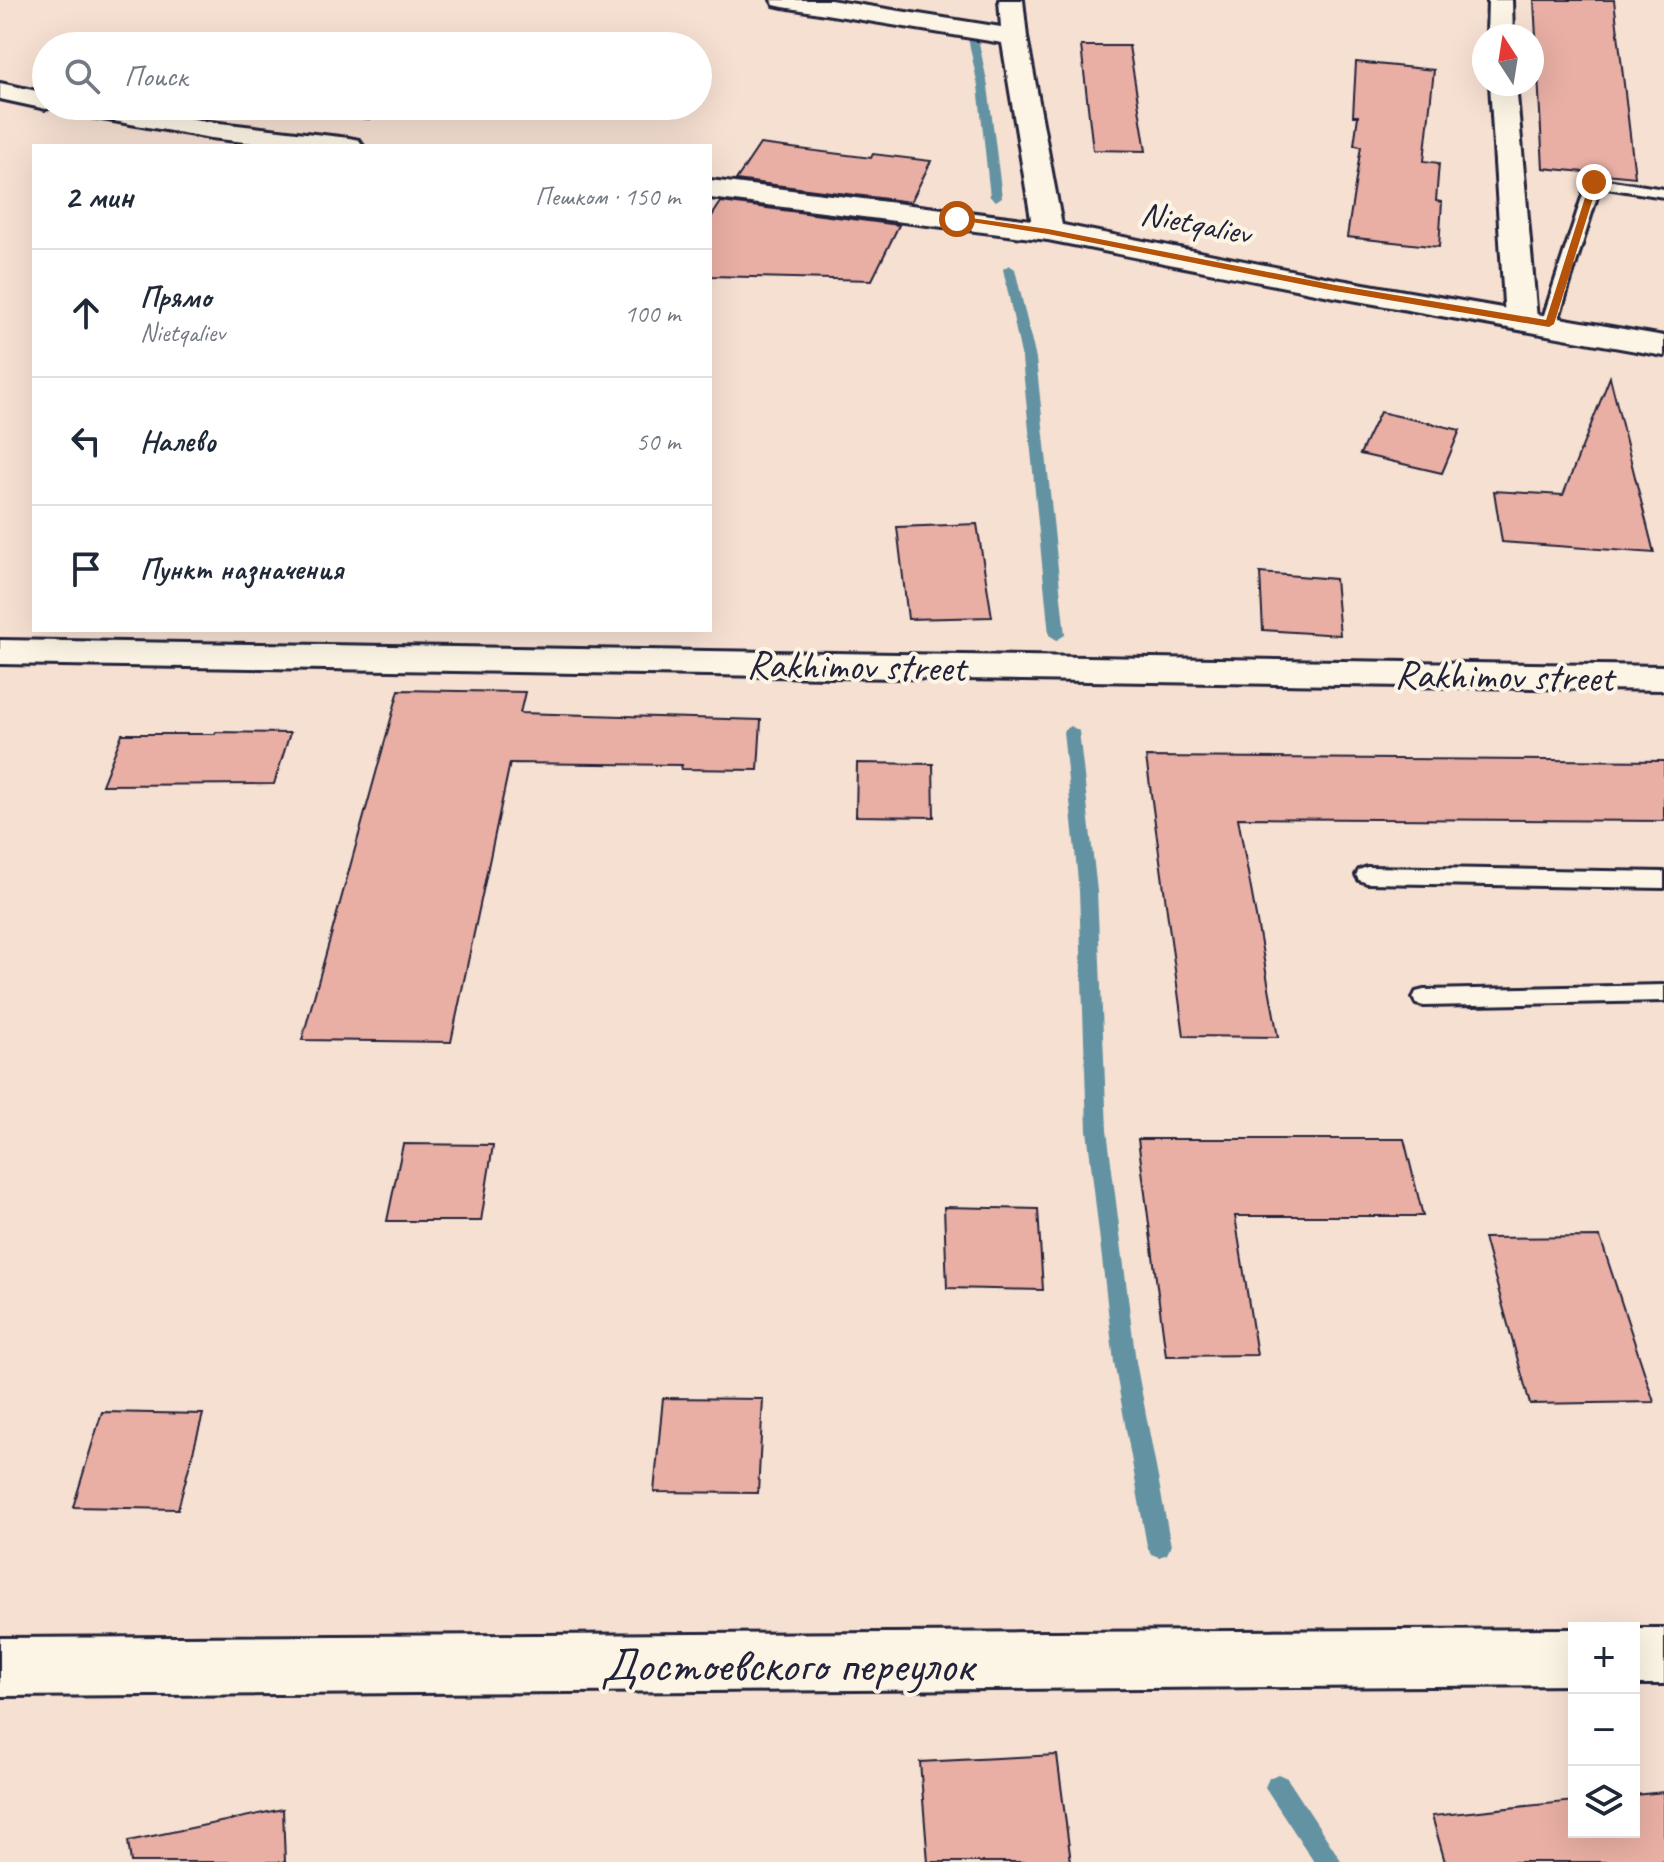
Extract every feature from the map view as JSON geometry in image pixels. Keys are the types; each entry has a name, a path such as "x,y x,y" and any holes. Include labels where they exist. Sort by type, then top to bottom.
{"street":[{"path":"783,0 1014,37"},
{"path":"1011,0 1014,37 1048,231"},
{"path":"1500,0 1500,24"},
{"path":"0,91 32,98"},
{"path":"1505,96 1535,321"},
{"path":"154,120 332,144"},
{"name":"Nietqaliev","path":"712,189 1048,231 1335,288 1664,346"},
{"name":"Rakhimov street","path":"0,652 1664,678"},
{"path":"1640,1656 1664,1656"},
{"name":"Достоевского переулок","path":"0,1667 1568,1657"}],"lane":[{"path":"1535,321 1594,182 1664,193"},
{"path":"1367,875 1664,880"},
{"path":"1424,998 1664,993"}],"building":[{"path":"1534,0 1614,0 1635,177 1543,168 1539,96 1544,96 1544,24 1535,24"},
{"path":"1081,46 1129,46 1146,151 1093,150"},
{"path":"1356,62 1434,70 1424,161 1439,163 1436,201 1442,202 1439,247 1347,237 1361,146 1354,145 1358,116 1353,116"},
{"path":"760,144 871,158 873,154 931,161 911,202 736,180"},
{"path":"721,202 899,225 872,280 712,276 712,216"},
{"path":"1610,377 1654,553 1502,542 1494,491 1563,495"},
{"path":"1380,412 1460,430 1442,473 1360,454"},
{"path":"977,524 992,617 908,619 897,527"},
{"path":"1260,573 1335,579 1340,635 1263,630"},
{"path":"399,690 525,692 520,713 761,720 758,770 681,769 682,765 510,763 451,1042 302,1040"},
{"path":"290,733 274,784 102,785 122,734"},
{"path":"1146,757 1664,761 1664,821 1238,818 1278,1037 1184,1036"},
{"path":"857,763 933,764 934,817 856,816"},
{"path":"1138,1139 1404,1139 1423,1216 1235,1216 1257,1355 1166,1356"},
{"path":"403,1144 493,1145 481,1221 387,1221"},
{"path":"944,1207 1038,1209 1043,1290 947,1288"},
{"path":"1600,1237 1654,1402 1530,1404 1484,1238"},
{"path":"663,1398 763,1399 758,1493 654,1492"},
{"path":"102,1412 203,1414 178,1509 73,1507"},
{"path":"1057,1755 1071,1862 928,1862 920,1762"},
{"path":"1664,1792 1664,1862 1445,1862 1432,1816 1568,1802 1568,1838 1640,1838 1640,1794"},
{"path":"283,1809 285,1862 131,1862 128,1841"}],"waterway":[{"path":"973,38 983,86 996,197"},
{"path":"1009,269 1029,359 1057,635"},
{"path":"1071,731 1088,891 1097,1130 1125,1362 1159,1546"},
{"path":"1278,1787 1329,1862"}],"route":[{"path":"957,219 1048,231 1335,288 1549,324 1594,182"}]}
